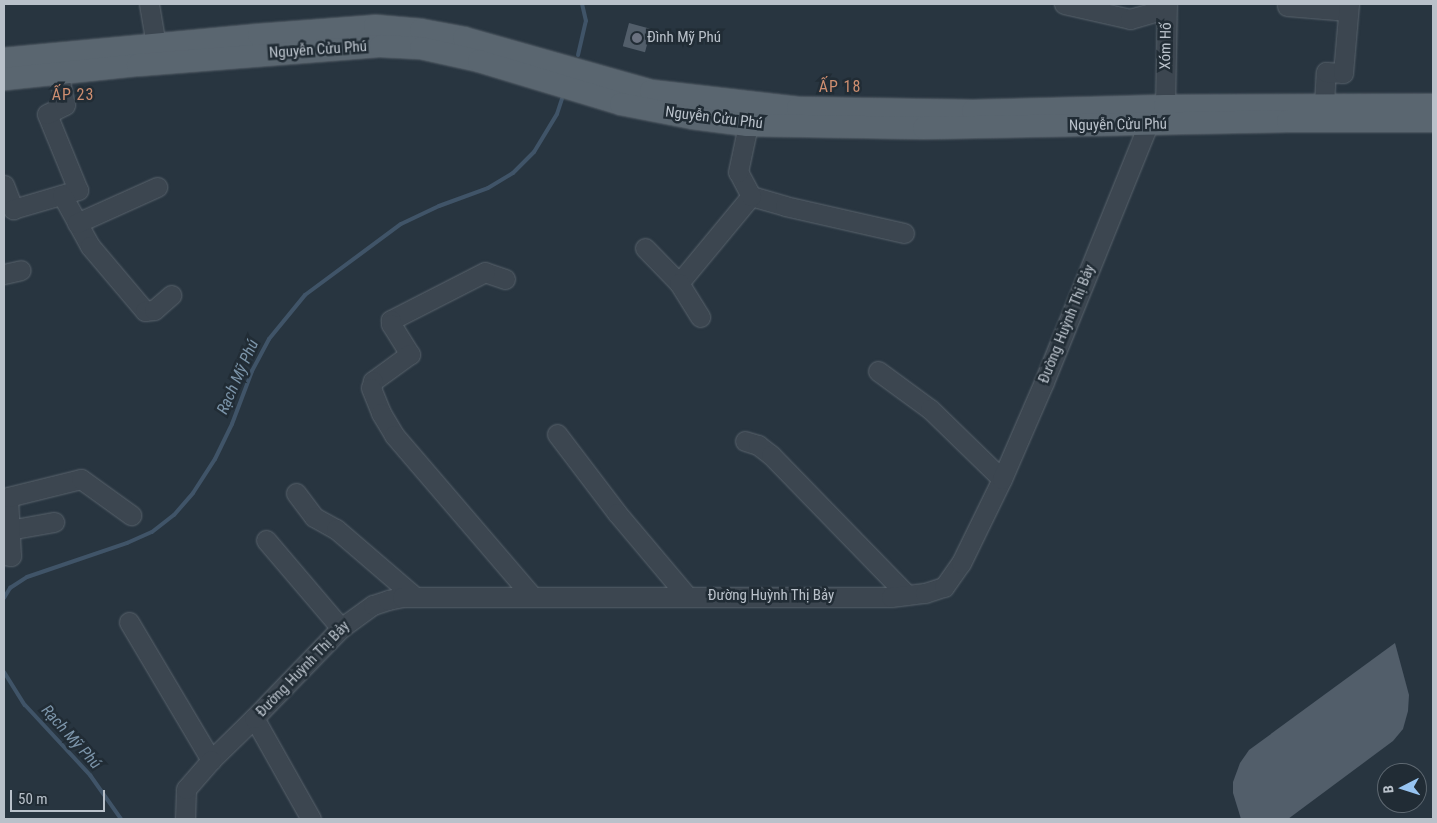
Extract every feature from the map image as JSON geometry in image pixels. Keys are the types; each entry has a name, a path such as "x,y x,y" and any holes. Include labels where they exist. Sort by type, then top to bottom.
{"main road":[{"name":"Nguyễn Cửu Phú","path":"4,59 375,26 422,30 464,38 650,92 798,108 904,111 1165,106 1433,105"},
{"name":"Nguyễn Cửu Phú","path":"4,78 361,46 421,48 479,61 621,104 693,118 748,125 840,128 1433,120"},
{"path":"1148,125 1165,106"}],"street":[{"path":"149,4 156,45"},
{"path":"1064,4 1130,19 1157,9"},
{"path":"1287,6 1348,7 1343,73 1326,72 1324,105"},
{"name":"Xóm Hố","path":"1157,9 1165,106"},
{"path":"4,185 14,209 78,190 48,114 65,105 58,73"},
{"path":"748,125 738,173 752,196 784,206 904,233"},
{"name":"Đường Huỳnh Thị Bảy","path":"311,819 254,718 340,628 373,605 388,600 415,597 891,597 925,593 944,587 961,563 1002,479 1044,382 1148,125"},
{"path":"76,223 157,187"},
{"path":"62,195 90,246 145,311 154,310 171,295"},
{"path":"679,283 752,196"},
{"path":"645,248 679,283 700,317"},
{"path":"505,279 485,272 391,320 391,324 410,354 373,380 371,388 381,413 394,435 532,596"},
{"path":"878,371 930,409 1002,479"},
{"path":"556,434 617,513 686,596"},
{"path":"745,441 758,445 771,455 906,595"},
{"path":"4,555 11,556 8,497 81,479 131,514"},
{"path":"296,493 314,517 336,529 415,597"},
{"path":"9,530 54,522"},
{"path":"266,540 340,628"},
{"path":"128,622 211,760"},
{"path":"185,819 186,789 211,760 254,718"}],"building":[{"name":"Đình Mỹ Phú","path":"629,23 651,29 645,52 623,46"},
{"path":"1395,643 1409,695 1408,711 1403,729 1393,741 1288,819 1241,819 1233,793 1233,782 1240,763 1249,750"}],"waterway":[{"name":"Rạch Mỹ Phú","path":"578,55 586,21 582,4"},
{"name":"Rạch Mỹ Phú","path":"4,598 10,588 27,577 127,543 152,532 174,515 193,493 215,459 232,424 252,371 269,339 305,295 401,224 439,206 488,188 513,173 534,152 557,114 562,99"},
{"name":"Rạch Mỹ Phú","path":"4,672 25,705 90,775 121,819"}],"place":[{"name":"Đình Mỹ Phú","path":"637,38"}],"district":[{"name":"ẤP 18","path":"840,87"},
{"name":"ẤP 23","path":"73,95"}]}
